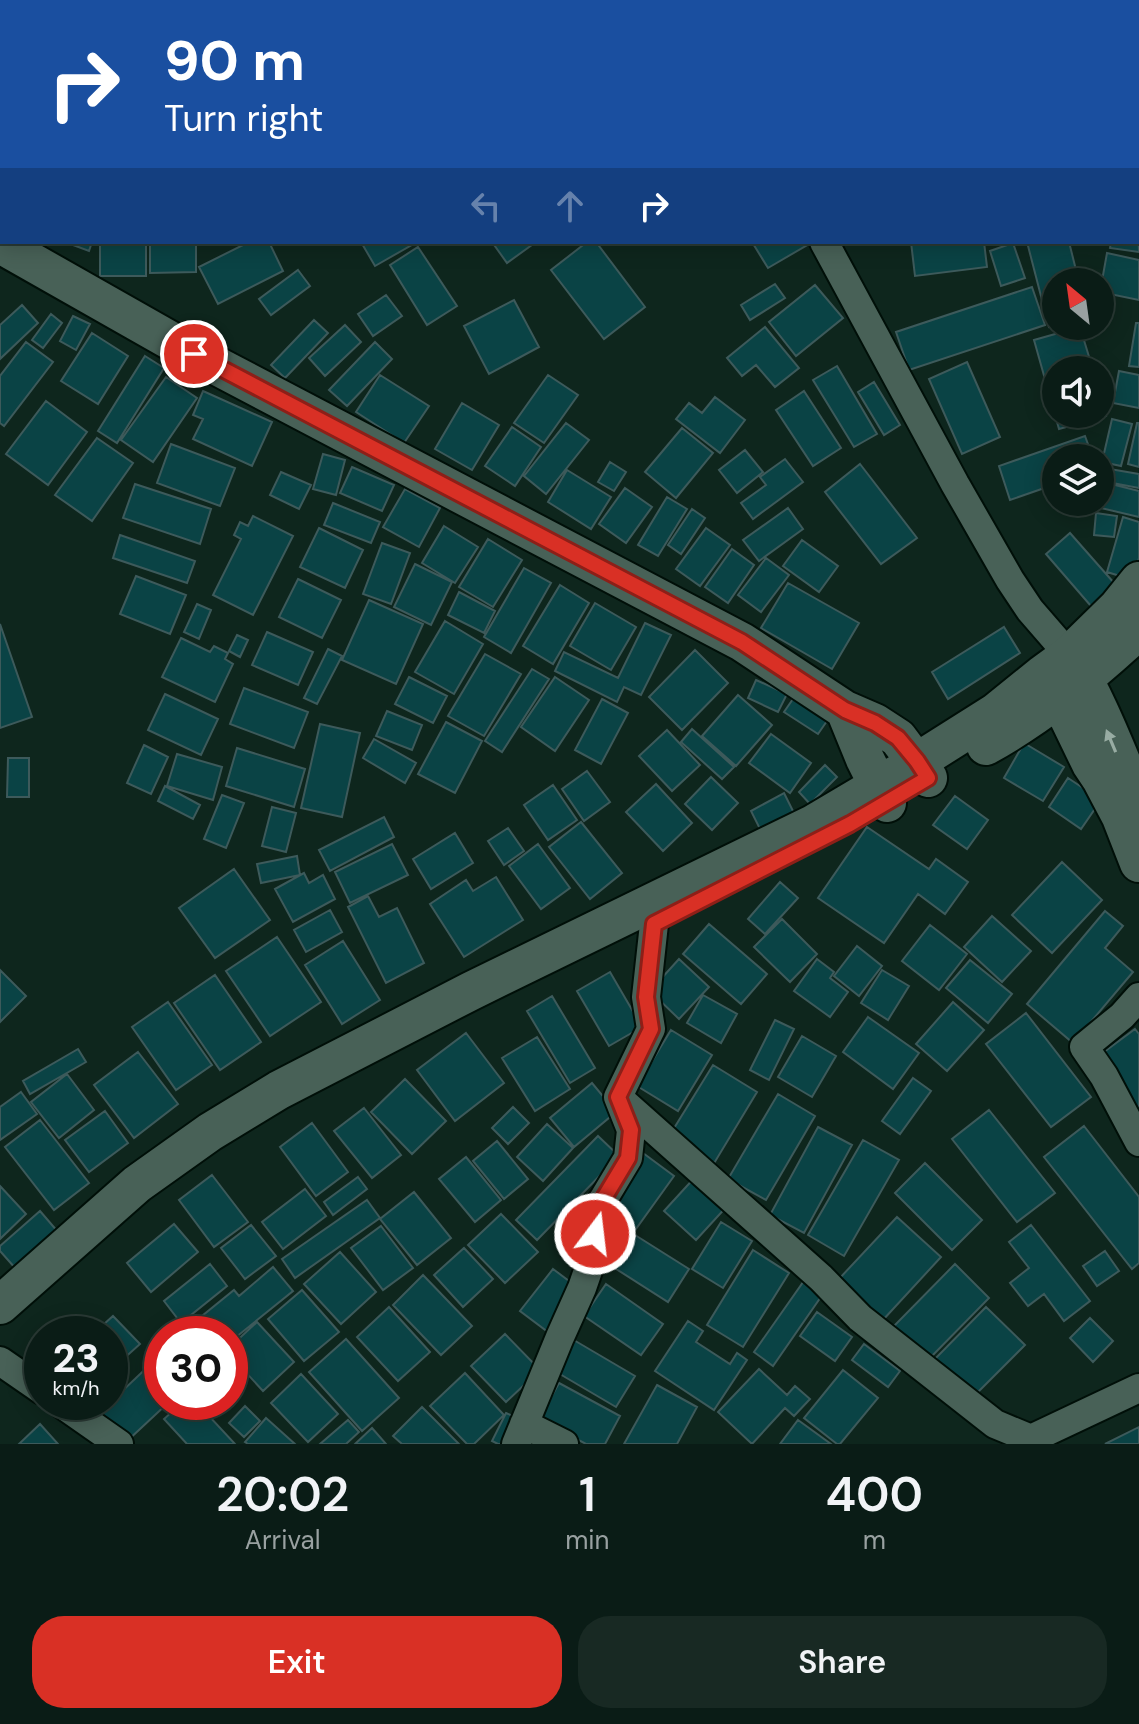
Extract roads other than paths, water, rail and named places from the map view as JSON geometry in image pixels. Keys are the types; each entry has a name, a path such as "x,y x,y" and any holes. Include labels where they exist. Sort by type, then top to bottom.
{"main road":[{"path":"0,244 194,354 742,642 845,710 875,723 898,738 923,770"},
{"path":"0,1305 137,1184 210,1132 279,1090 485,984 813,824 882,794 923,770 1005,735 1064,677 1139,581"},
{"path":"923,770 996,712 1064,677 1139,630"},
{"path":"1064,677 1091,764 1121,817 1139,863"},
{"path":"1064,677 1139,803"},
{"path":"845,710 882,794"},
{"path":"1005,735 1054,740 1068,745 1091,764"},
{"path":"0,1330 170,1181 254,1128 329,1086 850,824 882,794"}],"street":[{"path":"825,244 955,484 1030,610 1064,677"},
{"path":"564,1444 520,1434 582,1288 592,1259 598,1208 628,1158 631,1130 618,1097 651,1029 646,997 654,924"},
{"path":"1139,997 1122,1016 1084,1047 1104,1076 1139,1142"},
{"path":"618,1097 871,1326 995,1424 1033,1441 1139,1388"},
{"path":"0,1361 24,1378"},
{"path":"85,1420 119,1444"}]}
